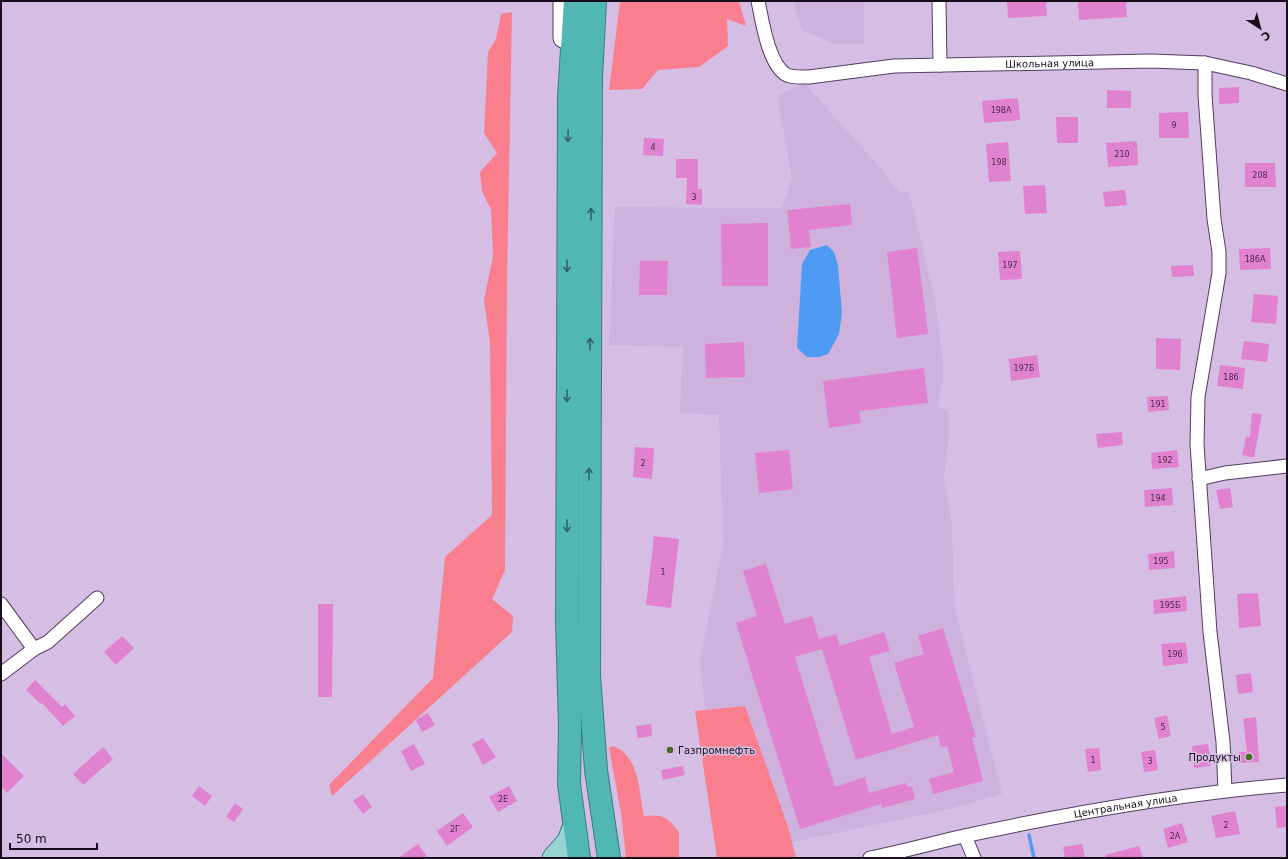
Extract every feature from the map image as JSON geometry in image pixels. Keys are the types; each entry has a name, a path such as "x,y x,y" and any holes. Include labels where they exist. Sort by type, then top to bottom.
{"highway":[{"path":"575,1 569,97 566,621 570,727 569,784 573,828 578,858"},
{"path":"595,1 591,78 588,675 591,724 609,858"},
{"path":"589,541 595,598 604,758 618,858"},
{"path":"570,727 590,858"}],"main road":[{"path":"552,858 568,841 573,828"}],"street":[{"path":"563,1 563,43 569,97"},
{"path":"591,78 603,1"},
{"name":"Школьная улица","path":"758,1 764,31 778,67 786,74 809,77 894,66 1151,61 1205,63 1251,73 1287,84"},
{"path":"939,1 940,65"},
{"path":"1205,63 1206,103 1214,219 1219,252 1218,273 1198,397 1197,444 1210,632 1223,742 1225,790"},
{"path":"1199,479 1225,473 1287,466"},
{"path":"1,674 34,649 48,642 97,598"},
{"path":"1,604 34,649"},
{"name":"Центральная улица","path":"870,858 965,836 1157,800 1225,790 1287,785"},
{"path":"965,836 974,858"}],"shaded area":[{"path":"620,1 739,1 746,26 727,19 728,46 699,67 658,70 642,89 609,90"},
{"path":"793,1 864,1 864,44 835,44 802,30"},
{"path":"512,12 507,281 505,570 492,599 513,616 512,632 332,796 329,785 433,678 445,557 492,515 490,343 484,300 493,256 491,210 482,191 480,172 497,153 484,133 488,52 496,39 501,14"},
{"path":"804,83 878,165 899,192 909,192 935,300 943,361 943,378 937,407 948,411 949,432 944,479 952,525 954,603 1002,794 946,810 798,841 721,845 700,662 723,543 719,415 680,413 683,347 609,345 615,207 782,208 792,178 777,96"},
{"path":"745,706 788,827 796,858 717,858 695,711"},
{"path":"613,746 622,751 629,758 633,766 637,776 644,816 661,816 668,820 679,832 679,858 626,858 621,813 609,748"}],"water":[{"path":"827,245 834,252 838,265 842,313 839,334 828,354 819,357 807,357 797,348 802,264 810,250"}],"building":[{"path":"1007,1 1046,1 1047,16 1008,18"},
{"path":"1078,1 1126,1 1127,17 1079,20"},
{"path":"1239,87 1239,103 1219,104 1219,88"},
{"path":"1107,90 1131,91 1131,108 1107,108"},
{"path":"1018,98 1020,120 984,123 982,101"},
{"path":"1188,112 1189,138 1159,138 1159,113"},
{"path":"1056,117 1078,117 1078,143 1057,143"},
{"path":"644,138 664,139 663,156 643,155"},
{"path":"1137,141 1138,165 1108,167 1106,143"},
{"path":"1008,142 1011,181 989,182 986,144"},
{"path":"676,159 698,159 698,189 702,189 702,205 686,204 687,178 676,178"},
{"path":"1245,163 1275,163 1276,187 1245,187"},
{"path":"1045,185 1047,213 1025,214 1023,186"},
{"path":"1125,190 1127,205 1105,207 1103,192"},
{"path":"850,204 852,225 809,230 811,247 791,249 787,210"},
{"path":"768,223 768,286 722,286 721,224"},
{"path":"917,248 928,334 897,338 887,252"},
{"path":"1270,248 1271,269 1240,270 1239,249"},
{"path":"1020,251 1022,279 1000,280 998,252"},
{"path":"640,261 668,261 667,295 639,295"},
{"path":"1193,265 1194,276 1172,277 1171,266"},
{"path":"1254,294 1278,296 1276,324 1251,322"},
{"path":"1156,338 1181,339 1180,370 1156,369"},
{"path":"1244,341 1269,344 1267,362 1241,359"},
{"path":"744,342 745,377 706,378 705,344"},
{"path":"1037,355 1040,377 1011,381 1009,359"},
{"path":"1220,365 1245,368 1243,389 1217,386"},
{"path":"924,368 928,403 859,411 861,423 829,428 823,381"},
{"path":"1168,396 1169,410 1148,412 1147,397"},
{"path":"1252,413 1262,414 1254,458 1242,455 1246,437 1250,437"},
{"path":"1122,432 1123,445 1098,448 1096,434"},
{"path":"635,447 654,448 652,479 633,477"},
{"path":"789,450 793,489 759,493 755,453"},
{"path":"1177,450 1179,467 1152,469 1151,453"},
{"path":"1172,488 1173,505 1145,507 1144,490"},
{"path":"1230,488 1233,507 1220,509 1216,490"},
{"path":"654,536 679,539 671,608 646,605"},
{"path":"1174,551 1175,568 1149,570 1148,554"},
{"path":"766,564 785,624 812,616 819,639 836,634 840,646 884,632 890,651 869,657 892,734 914,727 894,663 924,654 918,636 943,628 976,737 972,738 983,781 933,794 929,779 954,772 947,746 941,747 938,735 856,760 822,649 795,657 835,787 865,777 869,793 906,783 907,787 912,786 915,799 882,808 881,804 800,829 736,623 757,616 743,571"},
{"path":"1258,593 1261,626 1239,628 1237,594"},
{"path":"1186,596 1187,611 1154,614 1153,600"},
{"path":"318,604 333,604 332,697 318,697"},
{"path":"122,636 134,648 116,665 104,652"},
{"path":"1186,642 1188,663 1163,666 1161,644"},
{"path":"1251,673 1253,692 1238,694 1236,675"},
{"path":"35,680 62,707 65,704 75,716 63,726 42,703 41,704 26,690"},
{"path":"428,713 435,725 422,732 416,720"},
{"path":"1167,715 1171,736 1159,739 1154,718"},
{"path":"1256,717 1259,762 1240,763 1239,752 1247,752 1243,719"},
{"path":"651,724 652,736 638,738 636,726"},
{"path":"483,738 496,757 483,765 472,744"},
{"path":"414,744 425,764 411,771 401,751"},
{"path":"1208,744 1211,766 1194,768 1192,746"},
{"path":"103,747 113,759 83,785 73,774"},
{"path":"1099,748 1101,770 1088,772 1085,749"},
{"path":"1155,750 1158,770 1144,772 1141,752"},
{"path":"1,753 24,776 7,793 1,787"},
{"path":"683,766 685,775 663,780 661,770"},
{"path":"199,786 212,796 205,806 192,796"},
{"path":"509,786 517,801 498,812 489,797"},
{"path":"363,794 372,807 363,814 353,801"},
{"path":"235,803 243,809 234,822 226,817"},
{"path":"1287,806 1287,827 1277,828 1275,807"},
{"path":"1235,811 1240,834 1216,838 1211,816"},
{"path":"463,813 473,827 447,846 437,831"},
{"path":"1182,823 1188,842 1168,848 1163,829"},
{"path":"418,844 428,858 398,858"},
{"path":"1082,844 1085,858 1065,858 1063,847"},
{"path":"1139,846 1143,858 1106,858 1105,855"}],"waterway":[{"path":"1029,835 1034,858"}],"place":[{"name":"Газпромнефть","path":"670,750"},
{"name":"Продукты","path":"1249,757"}]}
